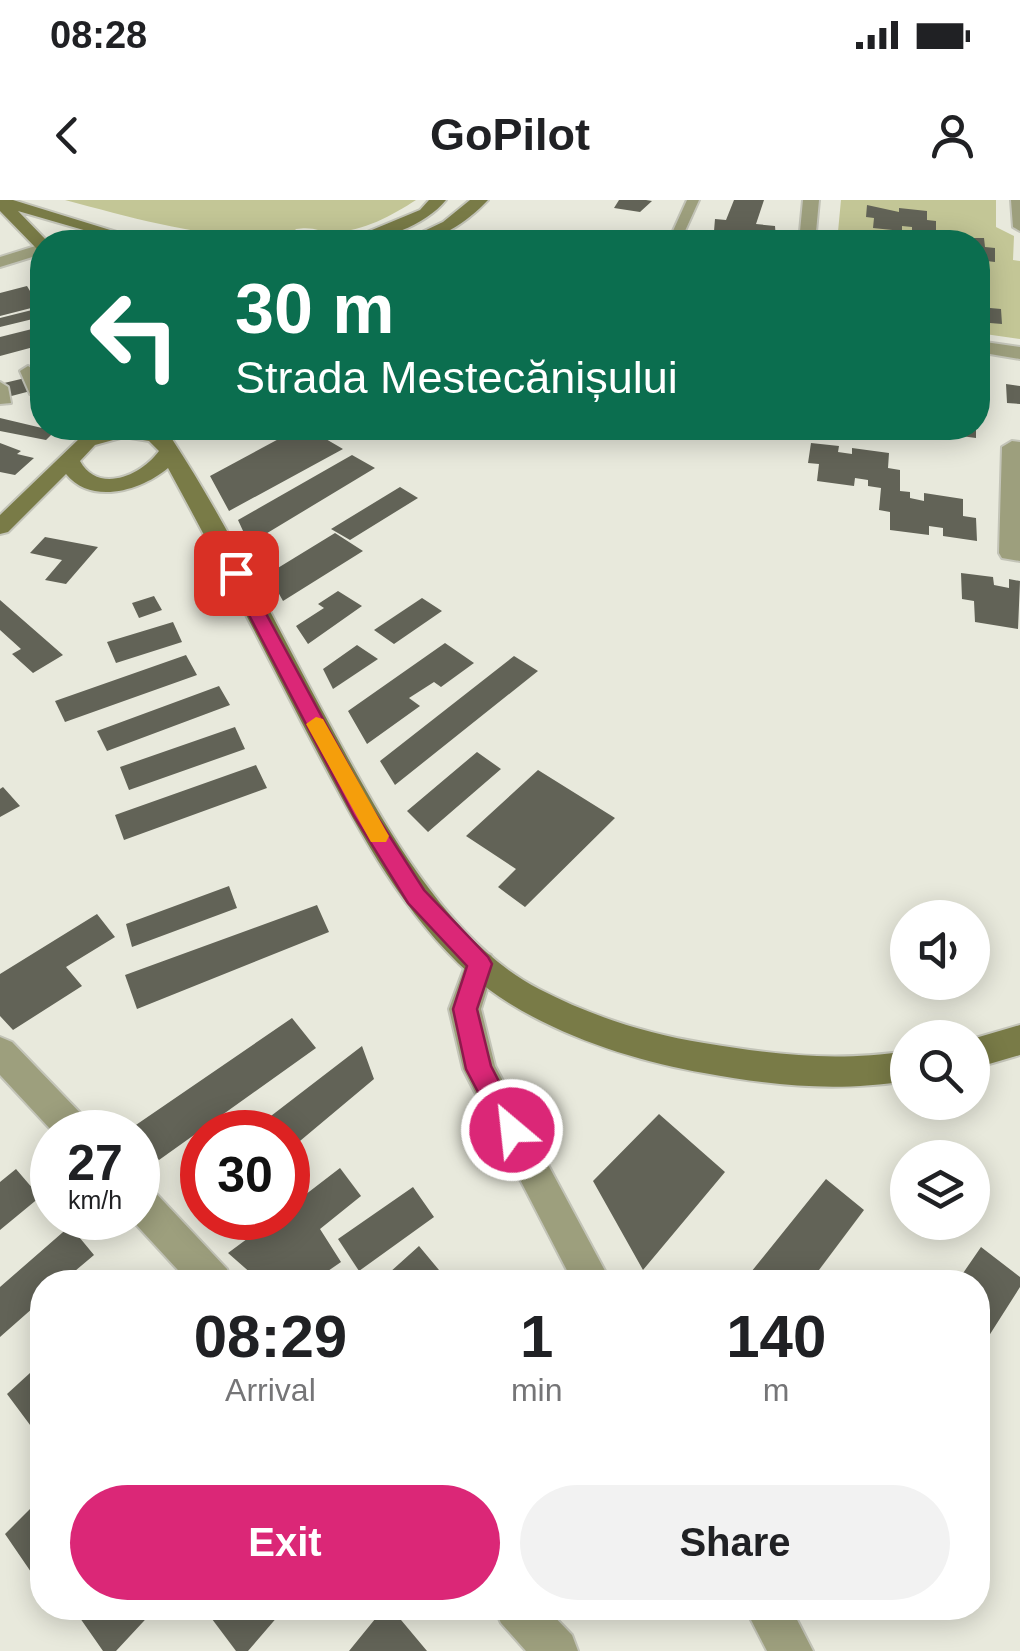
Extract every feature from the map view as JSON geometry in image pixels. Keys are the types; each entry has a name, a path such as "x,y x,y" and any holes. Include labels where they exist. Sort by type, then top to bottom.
{"main road":[{"path":"382,230 426,213 438,200"},
{"path":"436,230 480,200"},
{"path":"0,202 99,230"},
{"path":"0,202 30,234"},
{"path":"0,528 70,462 86,440"},
{"path":"135,481 163,464 158,440"},
{"path":"159,440 200,505 362,810 416,896 480,964 526,998 648,1049 792,1073 890,1068"},
{"path":"70,462 72,472 97,485"},
{"path":"0,528 29,511 97,485 135,481 200,505"},
{"path":"990,1049 1020,1040"}],"street":[{"path":"808,230 810,200"},
{"path":"0,262 30,251"},
{"path":"990,349 1020,353"},
{"path":"1020,448 1012,447 1010,553 1020,554"},
{"path":"480,964 465,1009 479,1069 587,1270"},
{"path":"0,1052 54,1110"},
{"path":"160,1224 203,1270"},
{"path":"527,1620 556,1651"},
{"path":"773,1620 790,1651"}],"lane":[{"path":"679,230 692,200"},
{"path":"1017,200 1020,227"},
{"path":"17,394 21,373"}],"green space":[{"path":"65,200 416,200 387,217 350,230 193,230"},
{"path":"841,200 996,200 996,227 1014,236 1013,260 1020,261 1020,339 990,335 990,230 838,230"}],"building":[{"path":"619,200 652,201 640,212 614,208"},
{"path":"734,200 764,200 756,224 775,226 775,230 714,230 715,219 726,220"},
{"path":"867,205 899,212 899,208 927,211 927,220 936,221 936,230 873,228 874,218 866,217"},
{"path":"990,248 995,248 995,262 990,261"},
{"path":"27,286 30,308 0,316 0,293"},
{"path":"990,308 1001,309 1002,324 990,323"},
{"path":"30,310 30,320 0,327 0,318"},
{"path":"30,330 30,348 0,356 0,337"},
{"path":"30,377 30,391 0,399 0,384"},
{"path":"1006,384 1020,386 1020,404 1007,403"},
{"path":"0,418 30,425 30,437 0,431"},
{"path":"277,440 328,440 343,449 229,511 210,476"},
{"path":"0,443 21,451 17,454 34,458 15,475 0,472"},
{"path":"811,443 839,446 838,452 852,454 852,448 889,453 888,468 900,470 900,491 910,492 910,498 924,501 924,493 963,499 963,516 976,518 977,541 943,536 943,528 929,526 929,535 890,530 890,512 879,510 881,488 855,478 854,486 817,481 819,464 808,463"},
{"path":"352,455 375,468 249,544 238,520"},
{"path":"400,487 418,498 350,540 331,529"},
{"path":"335,533 363,551 283,601 268,574"},
{"path":"45,537 98,547 66,584 45,580 62,560 30,553"},
{"path":"961,573 993,577 994,585 1009,588 1009,579 1020,581 1018,629 975,622 974,601 962,599"},
{"path":"338,591 362,606 308,644 296,626 324,608 318,604"},
{"path":"154,596 162,610 139,618 132,603"},
{"path":"422,598 442,611 394,644 374,630"},
{"path":"0,600 63,655 33,673 12,654 21,649 0,630"},
{"path":"173,622 182,642 116,663 107,642"},
{"path":"445,643 474,663 441,687 434,682 409,698 420,706 367,744 348,711"},
{"path":"357,645 378,659 333,689 323,669"},
{"path":"186,655 197,675 65,722 55,701"},
{"path":"514,656 538,671 395,785 380,761"},
{"path":"219,686 230,705 107,751 97,731"},
{"path":"235,727 245,749 129,790 120,767"},
{"path":"477,752 501,769 428,832 407,811"},
{"path":"256,765 267,788 124,840 115,815"},
{"path":"538,770 615,818 525,907 498,887 516,869 466,836"},
{"path":"3,787 20,806 0,817 0,789"},
{"path":"229,886 237,908 132,947 126,924"},
{"path":"317,905 329,932 137,1009 125,975"},
{"path":"97,914 115,937 66,967 82,986 13,1030 0,1016 0,974"},
{"path":"292,1018 316,1048 229,1110 180,1110 180,1145 160,1159 158,1110"},
{"path":"362,1046 374,1079 310,1133 310,1110 279,1110"},
{"path":"659,1114 725,1172 643,1270 593,1181"},
{"path":"340,1168 361,1196 320,1229 341,1262 329,1270 247,1270 228,1253 245,1240 310,1240 310,1191"},
{"path":"16,1169 30,1185 30,1205 0,1230 0,1182"},
{"path":"826,1179 864,1210 819,1270 753,1270"},
{"path":"413,1187 434,1217 360,1270 338,1239"},
{"path":"54,1240 82,1240 94,1255 76,1270 30,1270 30,1311 0,1337 0,1287"},
{"path":"419,1246 439,1270 392,1270"},
{"path":"981,1247 1020,1277 1020,1287 990,1334 990,1270 965,1270"},
{"path":"30,1373 30,1425 7,1394"},
{"path":"30,1509 30,1571 5,1534"},
{"path":"81,1620 145,1620 116,1651 103,1651"},
{"path":"213,1620 275,1620 248,1651 236,1651"},
{"path":"374,1620 401,1620 427,1651 349,1651"}],"slow traffic":[{"path":"316,724 379,836"}],"route":[{"path":"236,573 362,810 416,896 447,934 480,964 465,1009 479,1069 512,1130"}]}
